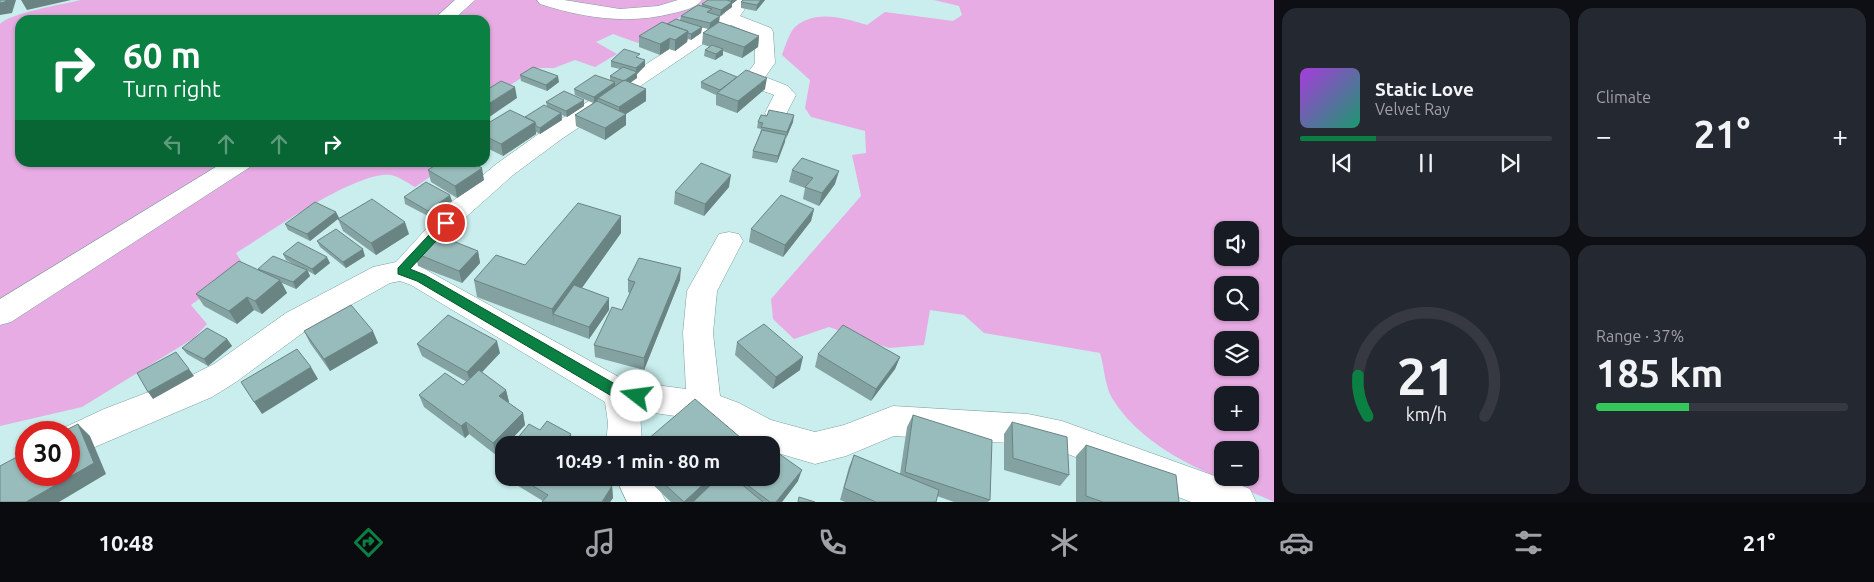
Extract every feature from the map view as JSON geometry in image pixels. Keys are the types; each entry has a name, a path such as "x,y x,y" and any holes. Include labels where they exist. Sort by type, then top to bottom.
{"street":[{"path":"448,15 466,0"},
{"path":"546,0 607,14 635,14 682,6 693,0"},
{"path":"402,271 457,211 504,170 736,9 764,32 765,63 754,78 755,81 780,90 785,95 776,113"},
{"path":"0,314 234,167"},
{"path":"704,406 698,333 702,291 729,241"},
{"path":"80,437 116,420 200,387 224,373 297,321 336,298 382,274 402,271 421,278 620,394 704,406 726,412 762,433 815,448 846,440 893,421 1028,429 1062,436 1238,502"},
{"path":"620,394 624,436"},
{"path":"638,486 646,502"}],"shaded area":[{"path":"81,0 708,0 638,43 613,34 596,42 617,54 595,67 575,60 554,68 536,68 490,99 490,15 18,15"},
{"path":"934,0 1274,0 1274,502 1238,486 1259,486 1259,441 1214,441 1214,475 1184,461 1163,449 1126,417 1112,398 1106,382 1100,353 984,333 964,315 930,310 924,345 889,348 829,327 794,339 773,319 771,299 861,196 852,155 866,153 865,131 811,117 805,108 810,80 782,55 791,33 803,21 821,17 840,18 867,25 885,12 953,21 962,15 959,6"},
{"path":"15,16 15,167 445,167 415,187 391,175 375,176 356,183 312,205 236,253 244,266 191,305 207,324 194,338 82,407 0,426 0,24"}],"building":[{"path":"708,0 727,0 732,2 721,10 702,4"},
{"path":"743,0 761,0 757,5 741,2"},
{"path":"698,5 712,9 707,12 720,16 710,23 681,16"},
{"path":"676,19 702,27 691,34 688,31 667,24"},
{"path":"662,22 688,31 675,40 670,38 660,44 639,36"},
{"path":"719,22 759,36 744,47 703,33"},
{"path":"712,45 723,49 716,54 705,50"},
{"path":"624,49 640,54 636,57 645,60 636,68 611,61"},
{"path":"533,67 558,76 546,85 520,75"},
{"path":"623,67 637,72 624,81 610,76"},
{"path":"720,70 737,77 720,90 701,82"},
{"path":"746,70 767,78 738,101 717,93"},
{"path":"595,75 615,82 594,97 574,89"},
{"path":"624,80 646,89 619,107 598,98"},
{"path":"501,81 515,87 490,103 490,88"},
{"path":"564,91 584,100 566,111 546,102"},
{"path":"597,101 626,114 605,128 575,115"},
{"path":"544,105 561,113 540,128 536,126 535,122 525,117"},
{"path":"510,110 535,122 501,144 490,138 490,122"},
{"path":"769,110 794,115 787,132 761,127 763,123 758,122 761,115 767,116"},
{"path":"762,130 786,135 778,156 753,151"},
{"path":"802,158 839,171 822,193 805,187 813,178 792,170"},
{"path":"701,163 731,175 705,204 675,192"},
{"path":"432,167 482,168 455,186 428,170"},
{"path":"426,182 450,195 428,211 404,197"},
{"path":"781,195 814,209 785,245 751,229"},
{"path":"372,199 405,222 371,243 338,219"},
{"path":"315,202 336,212 307,234 285,224"},
{"path":"578,203 621,216 552,309 474,280 496,255 525,265"},
{"path":"336,229 363,249 343,262 317,241"},
{"path":"435,234 478,251 459,271 415,253"},
{"path":"298,242 327,257 312,269 283,254"},
{"path":"273,256 307,270 293,282 258,269"},
{"path":"639,258 681,268 644,358 594,345 612,307 622,310 635,282 628,280"},
{"path":"239,261 280,280 255,301 247,297 229,311 196,294"},
{"path":"574,285 609,298 589,327 553,314"},
{"path":"351,305 373,331 324,359 304,331"},
{"path":"448,315 497,341 467,372 417,344"},
{"path":"764,324 803,357 776,377 737,342"},
{"path":"843,325 900,357 876,389 818,354"},
{"path":"207,328 227,339 204,359 182,348"},
{"path":"297,349 311,367 254,402 241,382"},
{"path":"176,352 189,369 148,392 137,373"},
{"path":"479,370 506,390 499,396 523,413 500,436 495,436 493,443 466,422 461,426 419,395 445,373 463,385"},
{"path":"695,399 739,436 652,436"},
{"path":"913,415 992,440 990,500 905,472"},
{"path":"547,421 571,434 569,436 519,436 529,424 540,430"},
{"path":"1012,422 1067,437 1069,475 1013,458"},
{"path":"80,429 94,463 80,471"},
{"path":"1086,445 1176,475 1179,502 1103,502 1086,496"},
{"path":"780,454 802,470 776,502 770,502 749,486 780,486"},
{"path":"854,455 939,490 936,502 876,502 844,488"},
{"path":"15,458 15,486 54,486 26,502 0,502 0,466"},
{"path":"533,486 612,486 602,502 542,502 548,495"},
{"path":"667,486 701,486 684,502"},
{"path":"710,486 744,486 763,502 693,502"},
{"path":"799,497 815,502 798,502"}],"route":[{"path":"446,223 402,271 421,278 620,394 637,396"}]}
